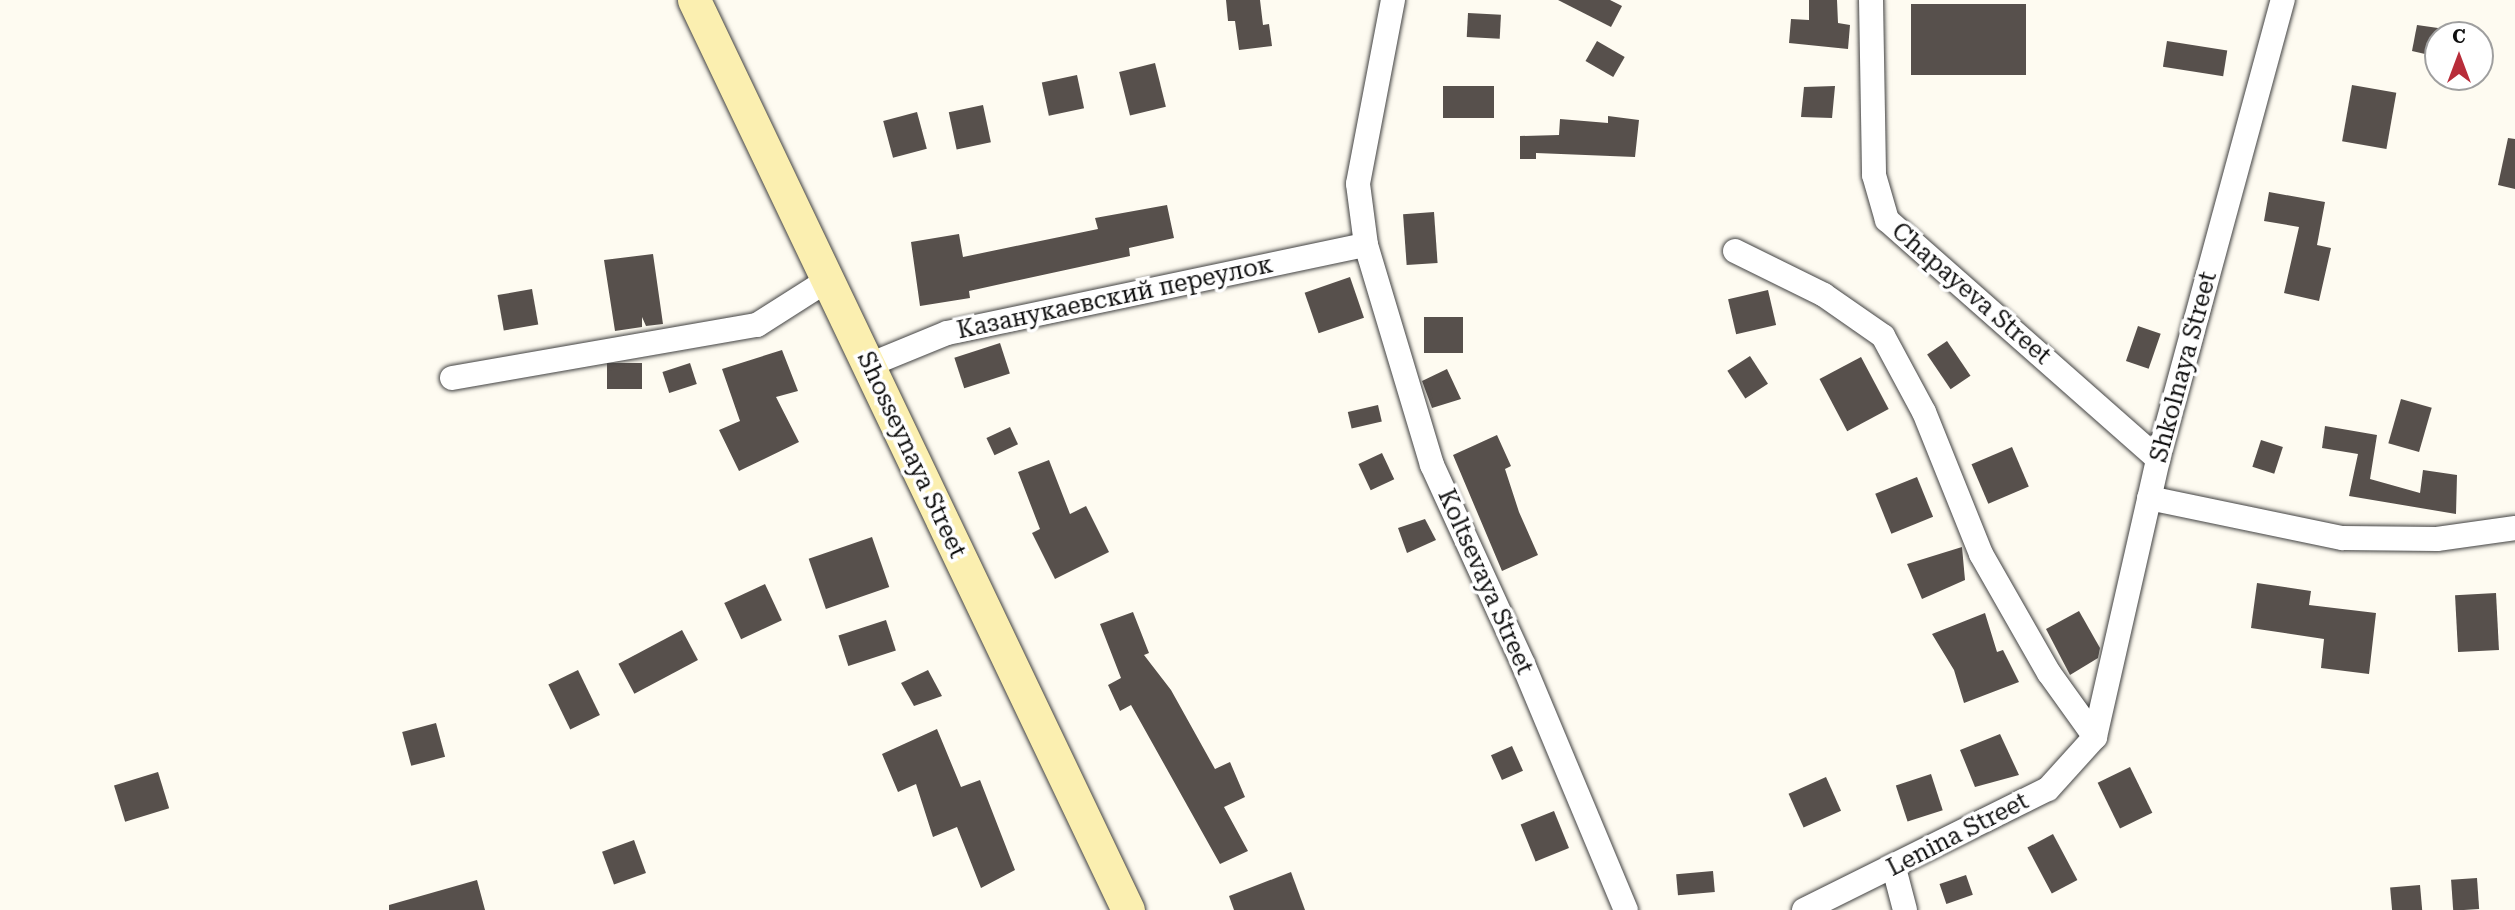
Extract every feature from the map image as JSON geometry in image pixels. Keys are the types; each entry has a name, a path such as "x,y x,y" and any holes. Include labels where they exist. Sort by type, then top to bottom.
{"street":[{"name":"Shosseynaya Street","path":"694,0 1128,910"},
{"name":"Koltsevaya Street","path":"1393,0 1358,184 1366,245 1432,465 1523,664 1626,910"},
{"name":"Chapayeva Street","path":"1871,0 1874,175 1887,220 2158,459"},
{"name":"Shkolnaya Street","path":"2095,737 2158,459 2283,0"},
{"name":"Казанукаевский переулок","path":"869,365 947,333 1366,245"},
{"path":"1735,251 1824,295 1883,336 1924,412 1981,554 2049,673 2095,737"},
{"path":"452,378 757,325 828,280"},
{"path":"2149,498 2343,538 2437,539 2515,528"},
{"name":"Lenina Street","path":"1804,910 1894,868 2048,789 2095,737"},
{"path":"1894,868 1905,910"}],"building":[{"path":"1226,0 1260,0 1263,25 1269,24 1272,46 1239,50 1235,21 1228,21"},
{"path":"1558,0 1610,0 1622,6 1611,27"},
{"path":"1809,0 1837,0 1838,23 1850,25 1848,49 1789,43 1791,19 1809,20"},
{"path":"1911,4 2026,4 2026,75 1911,75"},
{"path":"1468,13 1501,15 1500,39 1467,37"},
{"path":"2417,25 2424,26 2424,54 2412,51"},
{"path":"1597,41 1625,57 1613,77 1586,61"},
{"path":"2167,41 2227,51 2223,76 2163,67"},
{"path":"1155,63 1166,107 1130,116 1119,72"},
{"path":"1077,75 1084,108 1049,116 1042,82"},
{"path":"2352,85 2396,93 2386,149 2342,141"},
{"path":"1443,86 1494,86 1494,118 1443,118"},
{"path":"1835,86 1832,118 1801,117 1804,87"},
{"path":"983,105 991,142 957,149 949,112"},
{"path":"917,112 927,149 893,158 883,121"},
{"path":"1608,116 1639,120 1635,157 1536,153 1536,159 1520,159 1520,136 1559,135 1560,119 1608,123"},
{"path":"2508,138 2515,139 2515,189 2498,185"},
{"path":"2269,192 2325,202 2317,245 2331,248 2319,301 2284,293 2299,227 2264,221"},
{"path":"1167,205 1174,238 1129,248 1130,256 969,291 970,298 920,306 911,242 959,234 963,257 1098,229 1095,218"},
{"path":"1434,212 1438,263 1407,265 1403,214"},
{"path":"653,254 663,324 646,326 642,317 642,327 615,331 604,260"},
{"path":"1350,277 1364,318 1319,333 1305,293"},
{"path":"532,289 538,324 504,331 498,295"},
{"path":"1768,290 1776,325 1736,334 1728,299"},
{"path":"1424,317 1463,317 1463,353 1424,353"},
{"path":"2138,326 2161,334 2149,369 2126,361"},
{"path":"1947,341 1970,376 1951,389 1927,354"},
{"path":"1000,343 1010,373 964,388 954,358"},
{"path":"782,350 798,391 776,397 799,442 739,471 719,430 740,421 722,369"},
{"path":"1750,356 1768,384 1745,398 1727,371"},
{"path":"1861,357 1889,409 1847,431 1820,379"},
{"path":"607,363 642,363 642,389 607,389"},
{"path":"690,363 697,384 669,393 662,372"},
{"path":"1447,369 1461,399 1432,408 1422,381"},
{"path":"2401,399 2432,408 2419,452 2388,443"},
{"path":"1378,405 1382,422 1352,429 1348,412"},
{"path":"2325,426 2377,435 2370,479 2420,493 2423,470 2457,475 2456,514 2349,496 2358,454 2322,448"},
{"path":"1010,427 1018,444 994,455 986,438"},
{"path":"1497,435 1511,466 1505,469 1519,512 1538,555 1502,571 1453,455"},
{"path":"2261,440 2283,447 2274,474 2252,467"},
{"path":"2012,447 2029,487 1988,504 1971,464"},
{"path":"1382,453 1394,479 1371,490 1358,464"},
{"path":"1049,460 1070,514 1086,506 1109,552 1055,579 1032,533 1040,529 1018,472"},
{"path":"1917,477 1933,517 1891,534 1875,494"},
{"path":"1425,519 1436,540 1407,553 1398,528"},
{"path":"872,537 889,587 826,609 809,559"},
{"path":"1962,547 1965,580 1922,599 1907,564"},
{"path":"2257,583 2311,591 2309,605 2376,613 2369,674 2321,668 2324,639 2251,628"},
{"path":"765,584 782,620 741,639 724,603"},
{"path":"2496,593 2499,650 2458,652 2455,595"},
{"path":"2079,611 2100,648 2098,658 2070,675 2046,629"},
{"path":"1133,612 1149,653 1144,655 1171,690 1215,769 1230,762 1245,797 1224,807 1248,851 1220,864 1131,705 1120,711 1108,685 1121,678 1100,624"},
{"path":"1985,613 1997,652 2003,650 2019,682 1964,703 1954,670 1932,634"},
{"path":"886,620 896,650 848,666 838,635"},
{"path":"682,630 698,660 634,694 618,664"},
{"path":"578,670 600,715 570,729 548,684"},
{"path":"928,670 942,696 914,706 901,683"},
{"path":"436,723 445,757 411,766 402,732"},
{"path":"937,729 961,787 980,780 1015,870 981,888 957,827 933,837 916,784 898,792 882,754"},
{"path":"2000,734 2019,775 1975,787 1960,750"},
{"path":"1512,746 1523,771 1502,780 1491,755"},
{"path":"2130,767 2152,813 2120,829 2098,783"},
{"path":"158,772 169,808 125,822 114,785"},
{"path":"1931,774 1943,810 1908,822 1896,785"},
{"path":"1826,777 1841,811 1804,827 1789,794"},
{"path":"1554,811 1569,848 1536,862 1521,824"},
{"path":"2053,834 2077,880 2052,894 2027,848"},
{"path":"634,840 646,873 614,885 602,852"},
{"path":"1713,871 1715,892 1678,895 1676,874"},
{"path":"1291,872 1305,910 1234,910 1229,896"},
{"path":"1966,875 1973,895 1946,904 1940,884"},
{"path":"2477,878 2479,909 2453,910 2451,880"},
{"path":"477,880 485,910 389,910 389,905"},
{"path":"2420,885 2422,910 2392,910 2390,888"}]}
